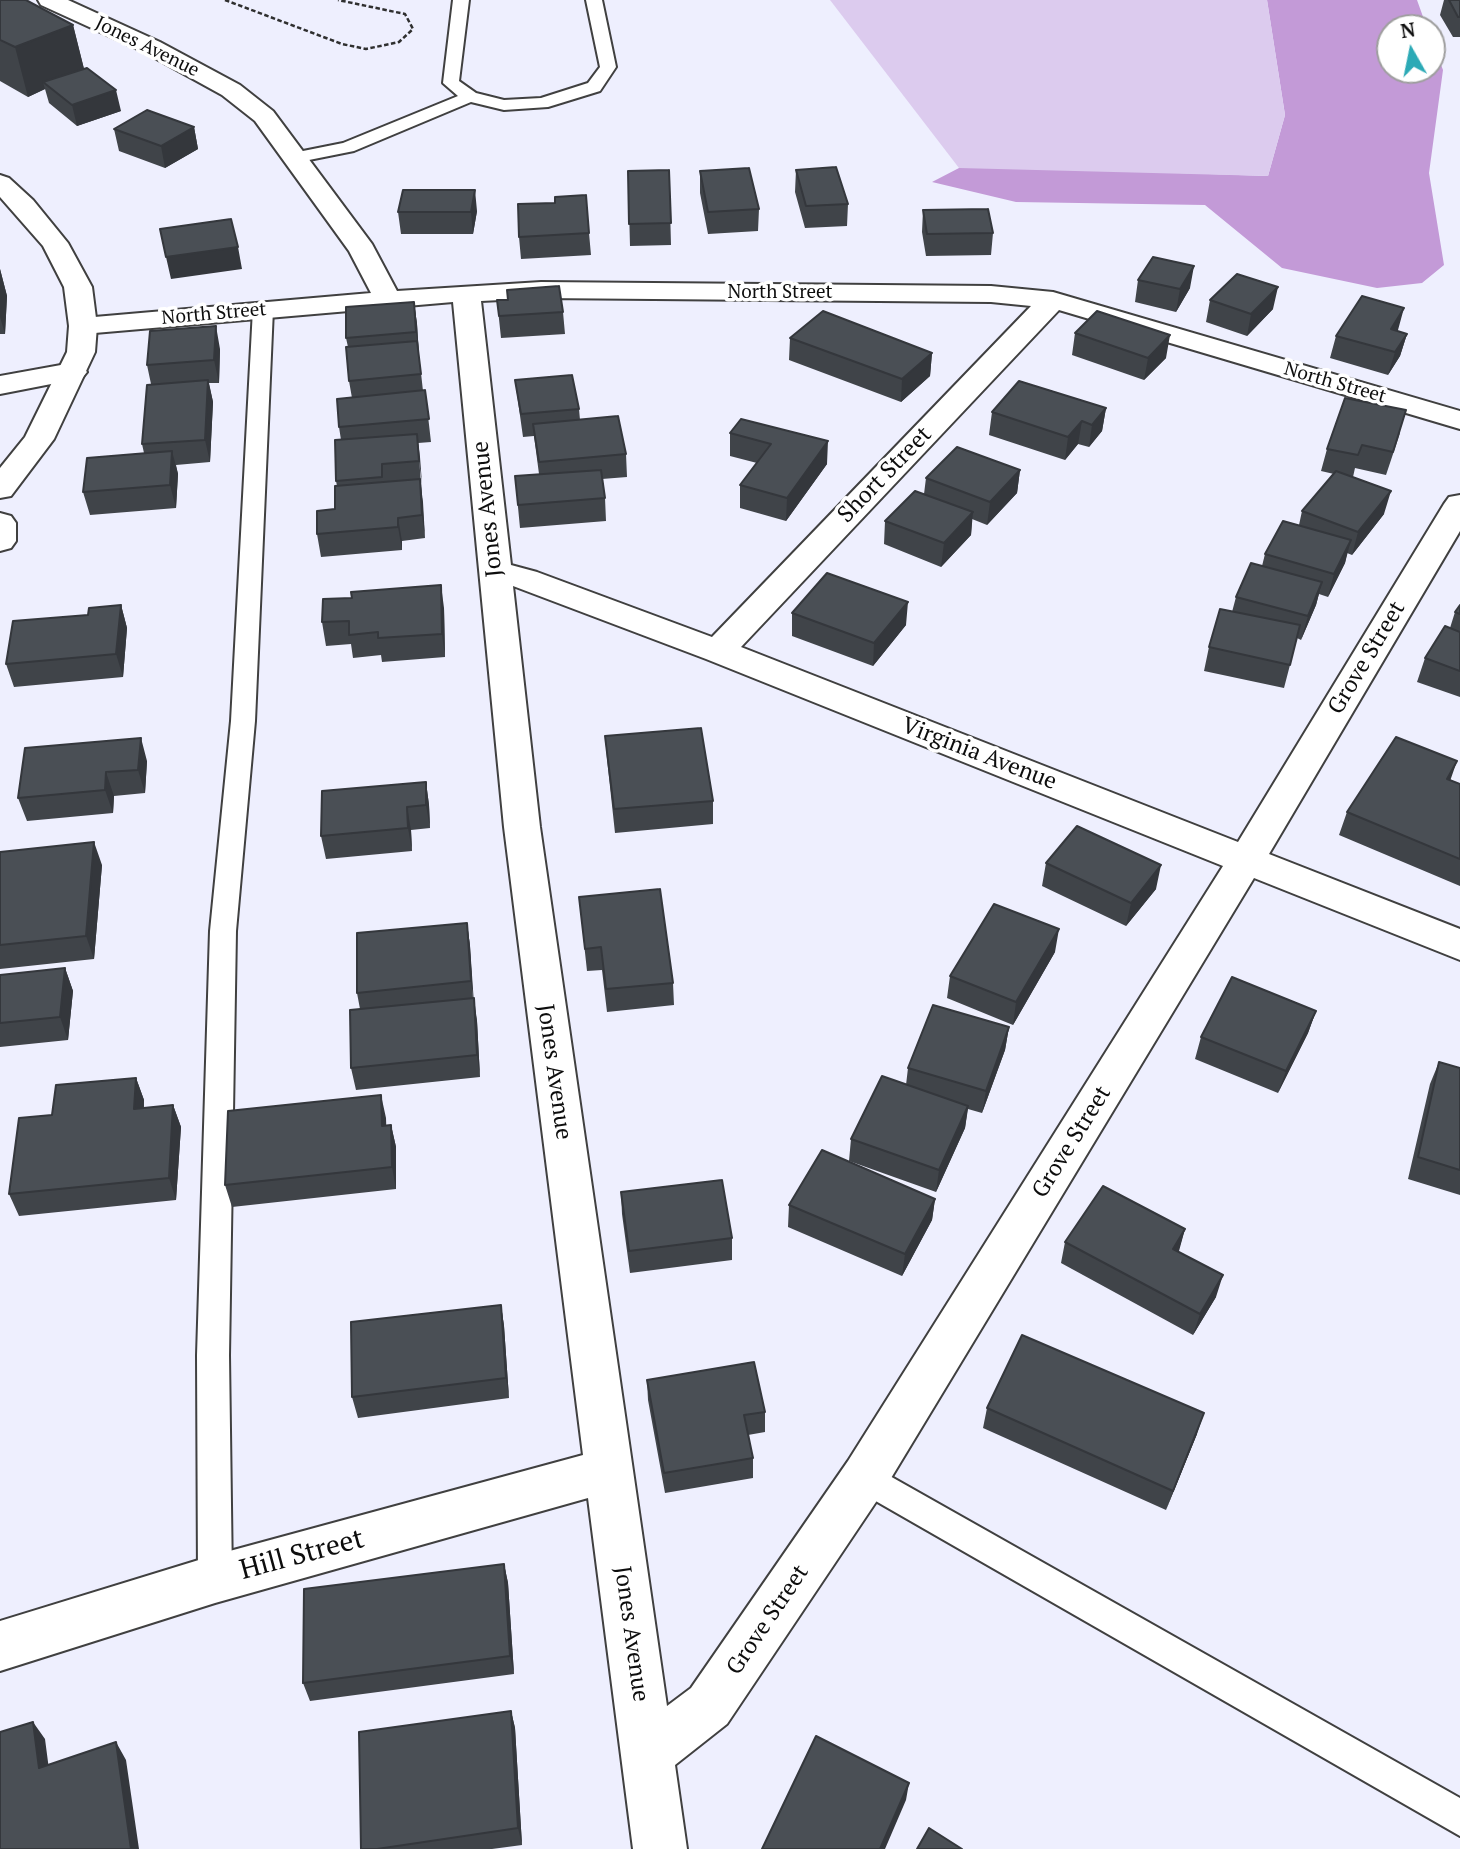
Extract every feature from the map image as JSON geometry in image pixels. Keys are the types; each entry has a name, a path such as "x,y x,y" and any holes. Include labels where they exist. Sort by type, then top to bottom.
{"street":[{"name":"Jones Avenue","path":"49,0 152,47 231,89 264,116 362,250 389,301"},
{"path":"0,183 24,206 55,243 78,287 83,326 81,352 39,439 0,489"},
{"name":"North Street","path":"83,326 466,293 541,290 990,294 1053,300 1460,420"},
{"name":"Jones Avenue","path":"466,293 522,827 660,1849"},
{"name":"Short Street","path":"718,651 1053,300"},
{"path":"0,386 72,372"},
{"name":"Grove Street","path":"649,1752 709,1706 865,1477 1247,859 1460,504"},
{"path":"0,523 0,541"},
{"name":"Virginia Avenue","path":"495,572 525,579 718,651 1460,945"},
{"name":"Hill Street","path":"0,1646 215,1579 607,1471"}],"lane":[{"path":"461,0 451,83 470,97 504,105 542,103 594,87 608,67 594,0"},
{"path":"294,158 348,147 470,97"},
{"path":"215,1579 213,1355 223,931 243,720 263,309"},
{"path":"865,1477 1460,1818"}],"path":[{"path":"225,0 342,44 366,49 399,42 413,29 405,14 338,0"}],"shaded area":[{"path":"830,0 1267,0 1285,115 1268,176 959,168"},
{"path":"1267,0 1417,0 1422,14 1376,14 1376,84 1441,84 1429,173 1444,265 1422,283 1377,288 1282,268 1205,205 1016,202 932,182 959,168 1001,167 1268,176 1285,115"}],"building":[{"path":"0,0 26,0 73,25 15,47 0,40"},
{"path":"1449,0 1460,0 1460,17 1458,17"},
{"path":"87,68 116,90 72,105 43,82"},
{"path":"147,110 194,127 161,146 114,129"},
{"path":"836,167 848,204 806,206 796,170"},
{"path":"749,168 759,209 708,212 700,171"},
{"path":"669,170 671,223 629,224 628,171"},
{"path":"403,190 475,190 471,212 398,212"},
{"path":"586,195 589,233 519,237 518,204 555,203 555,197"},
{"path":"988,209 993,233 927,234 923,210"},
{"path":"231,219 238,247 166,257 160,229"},
{"path":"1153,257 1194,266 1180,289 1138,280"},
{"path":"1237,274 1278,287 1251,314 1210,300"},
{"path":"559,286 563,312 499,316 497,300 508,300 507,290"},
{"path":"1362,296 1404,308 1391,329 1407,334 1395,352 1336,336"},
{"path":"414,302 416,332 346,338 346,307"},
{"path":"823,311 932,353 902,379 790,338"},
{"path":"1097,311 1170,335 1148,358 1075,333"},
{"path":"216,326 214,360 147,365 150,331"},
{"path":"417,341 421,374 349,381 346,347"},
{"path":"572,375 579,409 521,414 515,380"},
{"path":"208,380 205,440 142,444 147,385"},
{"path":"1019,381 1106,408 1092,425 1082,421 1068,437 992,412"},
{"path":"425,390 429,419 339,427 337,399"},
{"path":"1345,398 1406,410 1393,452 1362,445 1358,455 1327,449"},
{"path":"618,416 626,454 539,462 533,424"},
{"path":"741,419 828,441 787,498 740,485 771,444 730,433"},
{"path":"417,434 419,461 382,464 382,477 336,481 335,440"},
{"path":"957,447 1020,470 990,502 926,478"},
{"path":"172,451 170,485 83,492 87,458"},
{"path":"601,470 605,498 518,505 515,476"},
{"path":"1336,471 1391,491 1358,532 1302,511"},
{"path":"420,479 422,515 398,518 398,527 317,534 317,511 335,509 335,486"},
{"path":"915,491 973,512 944,543 885,521"},
{"path":"1283,521 1351,540 1334,574 1265,554"},
{"path":"1251,563 1322,582 1308,616 1236,597"},
{"path":"827,573 908,602 874,643 792,613"},
{"path":"441,585 442,634 378,638 378,632 349,635 349,621 322,622 323,599 352,598 351,592"},
{"path":"121,605 116,654 6,664 13,621 88,615 89,608"},
{"path":"1220,609 1300,625 1290,665 1209,647"},
{"path":"1445,626 1460,632 1460,671 1425,658"},
{"path":"701,728 713,801 614,809 605,736"},
{"path":"1396,737 1457,761 1447,779 1460,784 1460,859 1347,812"},
{"path":"141,738 138,770 106,772 105,790 18,798 25,748"},
{"path":"426,782 426,805 407,807 408,828 321,836 322,791"},
{"path":"1077,826 1161,865 1131,903 1046,863"},
{"path":"94,842 86,936 0,945 0,852"},
{"path":"660,889 673,983 606,989 601,947 585,949 579,897"},
{"path":"994,904 1059,929 1016,1002 950,976"},
{"path":"467,923 471,981 357,993 357,933"},
{"path":"65,968 60,1017 0,1023 0,975"},
{"path":"1232,977 1316,1011 1286,1071 1201,1037"},
{"path":"474,998 477,1055 351,1068 350,1010"},
{"path":"933,1005 1009,1027 986,1091 908,1068"},
{"path":"1439,1062 1460,1068 1460,1170 1418,1157"},
{"path":"882,1076 968,1106 939,1170 851,1139"},
{"path":"136,1078 134,1109 173,1105 169,1178 9,1194 19,1118 52,1115 56,1085"},
{"path":"381,1095 382,1126 391,1125 392,1167 225,1185 228,1111"},
{"path":"822,1150 935,1199 905,1254 789,1205"},
{"path":"722,1180 732,1238 629,1251 621,1192"},
{"path":"1103,1186 1185,1229 1173,1249 1223,1275 1200,1314 1065,1242"},
{"path":"501,1305 506,1378 352,1397 351,1322"},
{"path":"1022,1335 1204,1413 1173,1491 987,1408"},
{"path":"754,1362 765,1412 744,1415 753,1458 664,1473 647,1380"},
{"path":"504,1564 510,1656 303,1683 304,1589"},
{"path":"511,1711 518,1828 377,1849 361,1849 359,1732"},
{"path":"33,1722 39,1768 116,1742 131,1849 0,1849 0,1732"},
{"path":"816,1736 909,1783 880,1849 762,1849"},
{"path":"929,1828 962,1849 917,1849"}]}
